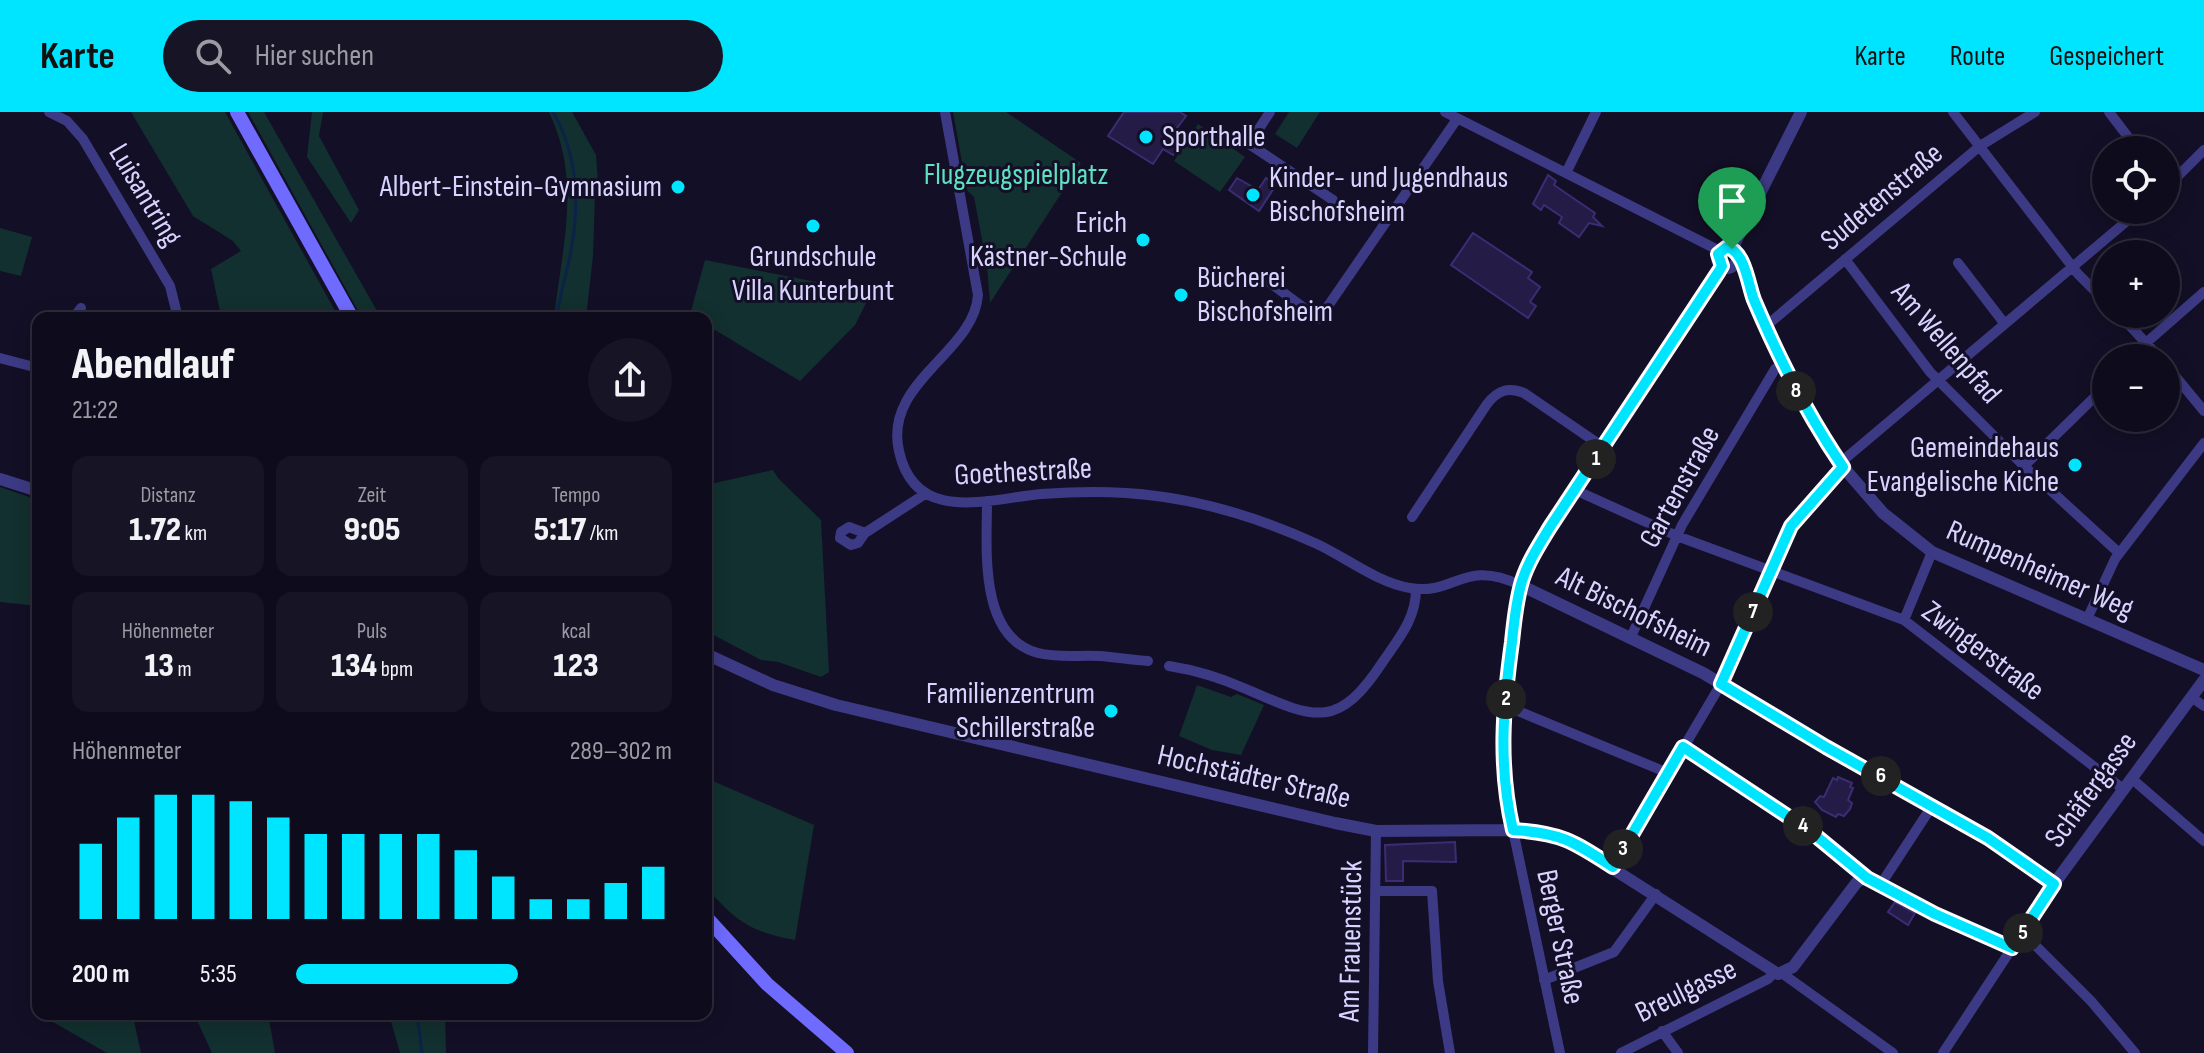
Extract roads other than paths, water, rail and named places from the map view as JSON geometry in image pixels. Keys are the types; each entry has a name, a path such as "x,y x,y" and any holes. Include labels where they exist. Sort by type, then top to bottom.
{"main road":[{"path":"237,112 349,312"},
{"path":"712,924 767,984 847,1053"}],"street":[{"name":"Luisantring","path":"49,112 67,121 83,139 170,286 176,312"},
{"name":"Goethestraße","path":"945,112 975,268 977,303 969,323 918,383 900,418 899,453 908,475 925,494 948,502 1107,492 1189,502 1277,527 1387,580 1416,589"},
{"path":"1270,112 1249,144 1333,200"},
{"path":"1445,112 1728,258"},
{"path":"1566,173 1596,112"},
{"path":"1513,830 1503,781 1504,710 1520,585 1536,550 1728,258 1801,112"},
{"path":"1953,112 2092,286"},
{"name":"Sudetenstraße","path":"1766,326 1980,146 2035,112"},
{"path":"2109,112 2127,136"},
{"path":"1269,282 1319,319 1457,119"},
{"path":"2180,173 2204,150"},
{"path":"1613,867 1721,684 1796,519 1841,465 2124,224"},
{"name":"Rumpenheimer Weg","path":"1728,258 1751,290 1800,400 1841,465 1874,505 1932,552 2204,670"},
{"name":"Am Wellenpfad","path":"1845,259 1939,380 2024,466 2119,553"},
{"path":"1958,263 2004,323"},
{"path":"2133,328 2147,342 2204,292"},
{"path":"78,312 81,308"},
{"path":"0,358 32,366"},
{"name":"Gartenstraße","path":"1630,639 1677,536 1775,369 1783,365"},
{"path":"2180,382 2204,411"},
{"path":"1412,517 1487,404 1501,391 1512,389 1524,393 1603,447"},
{"path":"2024,466 2092,400"},
{"path":"2087,619 2119,553 2204,443"},
{"path":"0,479 32,489"},
{"name":"Zwingerstraße","path":"1575,490 1677,536 1904,620 2097,766 2127,784 2204,841"},
{"path":"865,533 925,494"},
{"path":"987,501 987,564 992,594 1003,624 1017,643 1044,654 1148,661"},
{"path":"1904,620 1932,552"},
{"path":"1169,666 1228,681 1297,711 1327,712 1349,703 1371,680 1411,619 1416,589 1482,573 1520,585"},
{"name":"Alt Bischofsheim","path":"1520,585 1721,684 1988,838 2054,884"},
{"name":"Hochstädter Straße","path":"712,657 773,685 836,705 1376,831 1513,830 1571,839 1774,972"},
{"name":"Schäfergasse","path":"2012,948 2054,884 2204,680"},
{"path":"2191,697 2204,706"},
{"path":"1504,710 1518,711 1668,773"},
{"path":"1683,747 1810,831 1862,880 1881,884 1935,914 2012,948 1943,1053"},
{"path":"1881,884 1932,806"},
{"name":"Berger Straße","path":"1513,830 1560,1053"},
{"name":"Am Frauenstück","path":"1373,1053 1376,831"},
{"name":"Breulgasse","path":"1621,1053 1768,979 1774,972 1793,967 1862,880"},
{"path":"1377,891 1432,891 1434,950 1450,1053"},
{"path":"1544,980 1614,952 1656,894"},
{"path":"2023,933 2091,1001 2135,1053"},
{"path":"1774,972 1893,1053"},
{"path":"1662,1031 1678,1053"}],"waterway":[{"path":"553,112 568,145 576,197 571,251 558,312"},
{"path":"418,1020 422,1053"}],"place":[{"name":"Sporthalle","path":"1146,137"},
{"name":"Albert-Einstein-Gymnasium","path":"678,187"},
{"name":"Kinder- und Jugendhaus Bischofsheim","path":"1253,195"},
{"name":"Grundschule Villa Kunterbunt","path":"813,226"},
{"name":"Erich Kästner-Schule","path":"1143,240"},
{"name":"Bücherei Bischofsheim","path":"1181,295"},
{"name":"Gemeindehaus Evangelische Kiche","path":"2075,465"},
{"name":"Familienzentrum Schillerstraße","path":"1111,711"}],"park label":[{"name":"Flugzeugspielplatz","path":"1016,175"}]}
